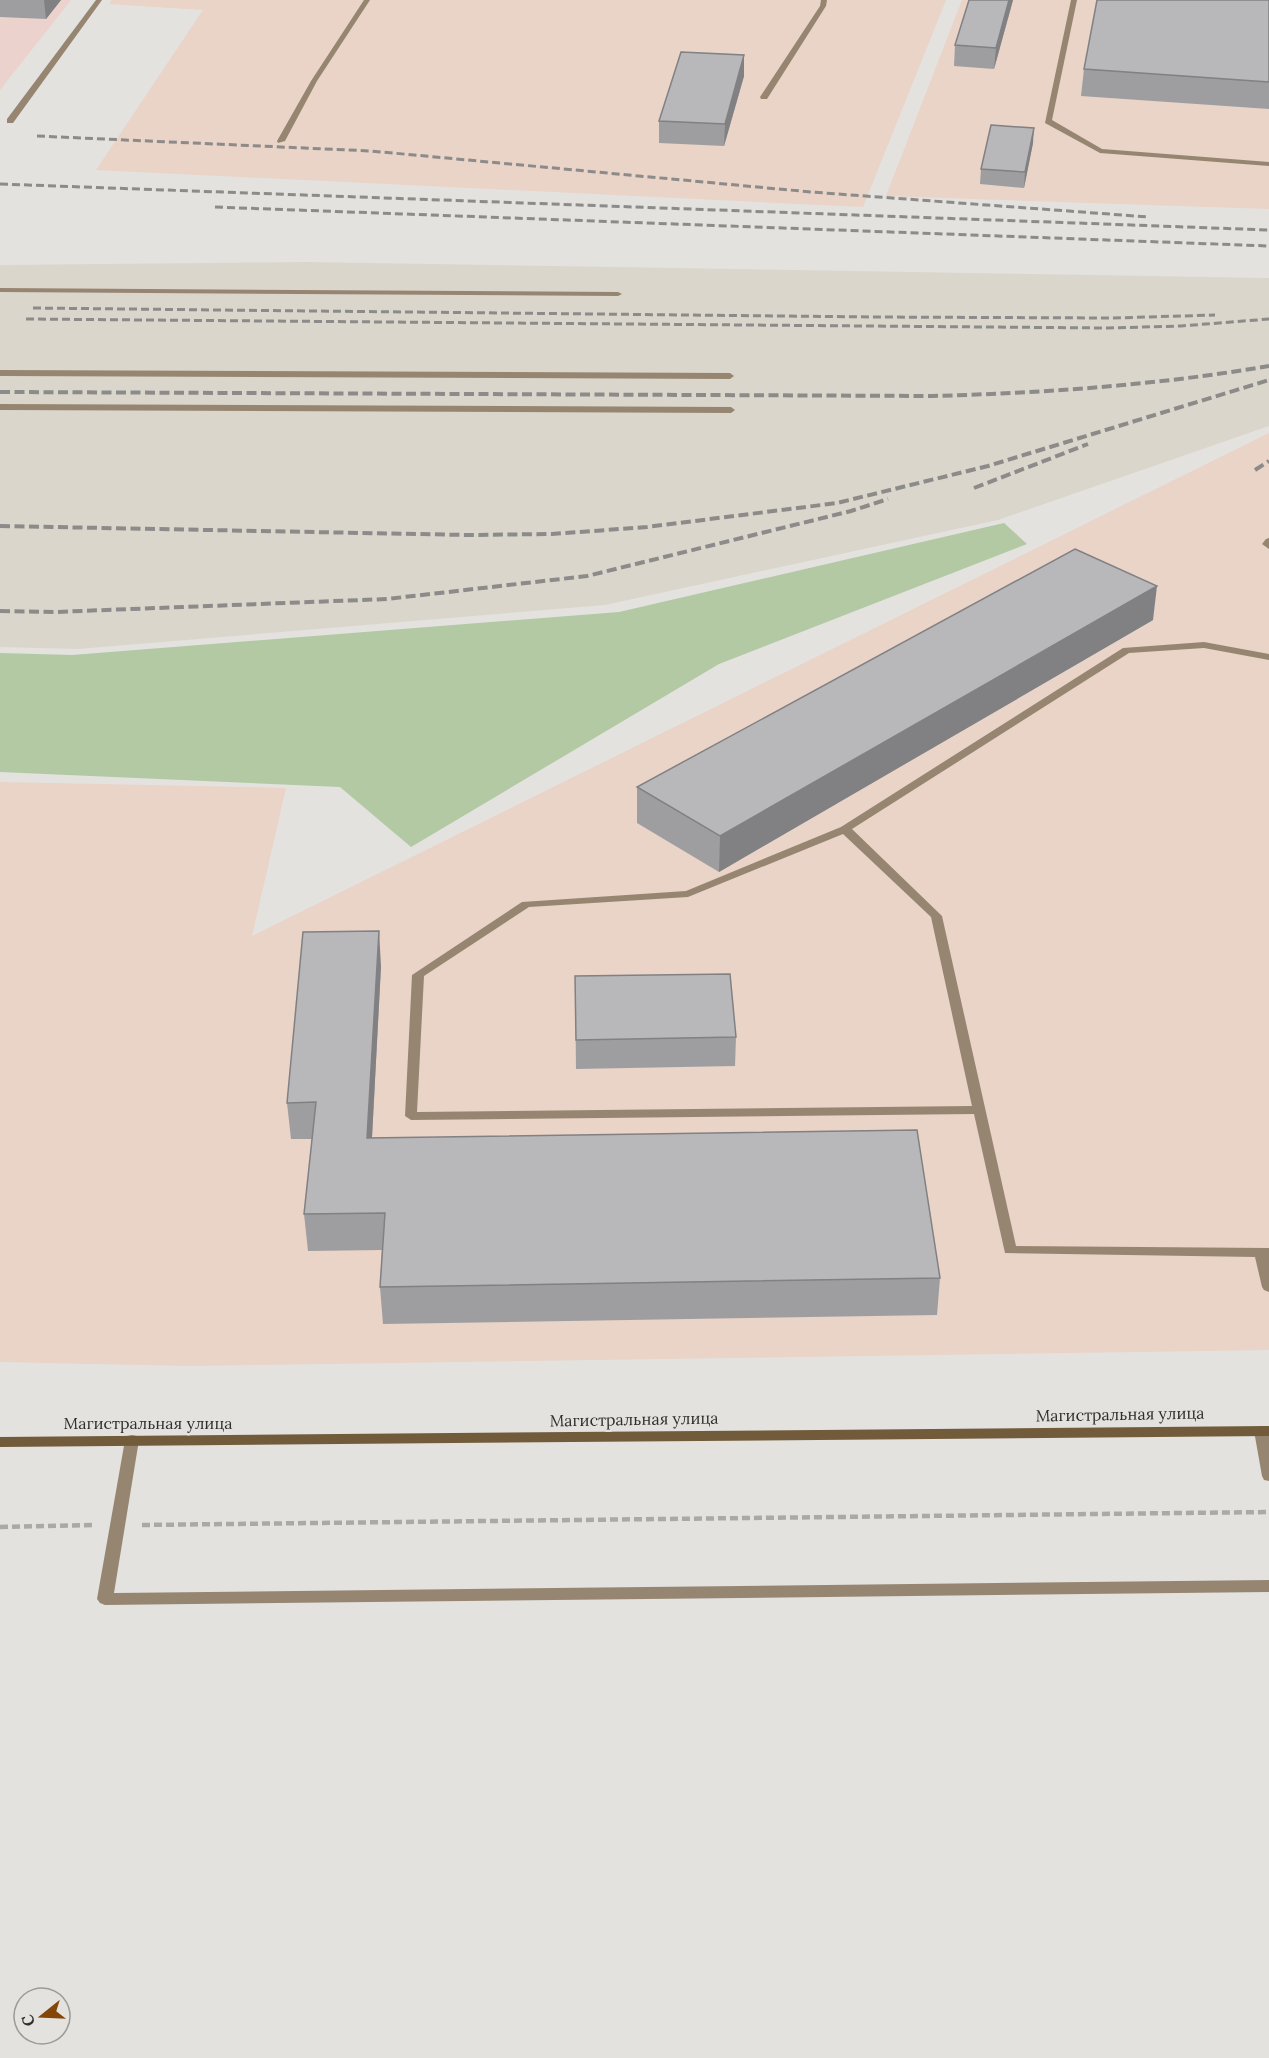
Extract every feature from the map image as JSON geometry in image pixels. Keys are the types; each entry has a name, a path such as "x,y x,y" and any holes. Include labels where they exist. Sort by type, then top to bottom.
{"street":[{"path":"10,121 99,0"},
{"path":"281,141 314,81 367,0"},
{"path":"764,97 823,6 824,0"},
{"path":"1074,0 1048,121 1100,151 1269,164"},
{"path":"0,290 618,294"},
{"path":"0,372 730,376"},
{"path":"0,407 731,410"},
{"path":"1269,541 1267,544 1269,546"},
{"path":"979,1110 411,1116 418,975 526,904 688,894 845,829 1127,650 1204,645 1269,657"},
{"path":"845,829 936,916 1010,1250 1265,1253 1269,1287"},
{"path":"1265,1431 1269,1476"},
{"name":"Магистральная улица","path":"0,1442 1265,1431"},
{"path":"132,1440 105,1599 1269,1586"}],"path":[{"path":"0,1527 1269,1512"}],"shaded area":[{"path":"0,0 71,0 0,90"},
{"path":"112,0 946,0 863,207 96,170 203,10 109,4"},
{"path":"962,0 1269,0 1269,209 886,196"},
{"path":"308,262 1269,278 1269,426 998,520 605,605 78,649 0,647 0,265"},
{"path":"1269,433 1269,1350 190,1366 0,1362 0,782 286,788 252,936"}],"green space":[{"path":"1004,523 1027,544 719,664 411,847 340,787 0,772 0,653 72,655 619,612"}],"building":[{"path":"969,0 1009,0 996,48 955,45"},
{"path":"1097,0 1269,0 1269,82 1084,69"},
{"path":"681,52 744,55 725,124 659,121"},
{"path":"991,125 1034,128 1025,172 981,169"},
{"path":"1075,549 1157,586 720,836 637,787"},
{"path":"379,931 367,1138 917,1130 940,1278 380,1287 385,1213 304,1214 316,1102 287,1103 303,932"},
{"path":"730,974 736,1037 576,1040 575,976"}],"railway":[{"path":"37,136 371,151 811,192 1149,217"},
{"path":"0,184 1269,230"},
{"path":"215,207 1269,246"},
{"path":"33,308 875,317 1113,318 1215,315"},
{"path":"26,319 1107,328 1181,326 1269,319"},
{"path":"0,392 932,396 1101,387 1269,366"},
{"path":"0,526 468,535 552,534 647,527 837,503 988,466 1269,380"},
{"path":"974,488 1088,444"},
{"path":"1255,470 1269,461"},
{"path":"0,611 55,612 387,599 587,576 851,511 888,499"}]}
